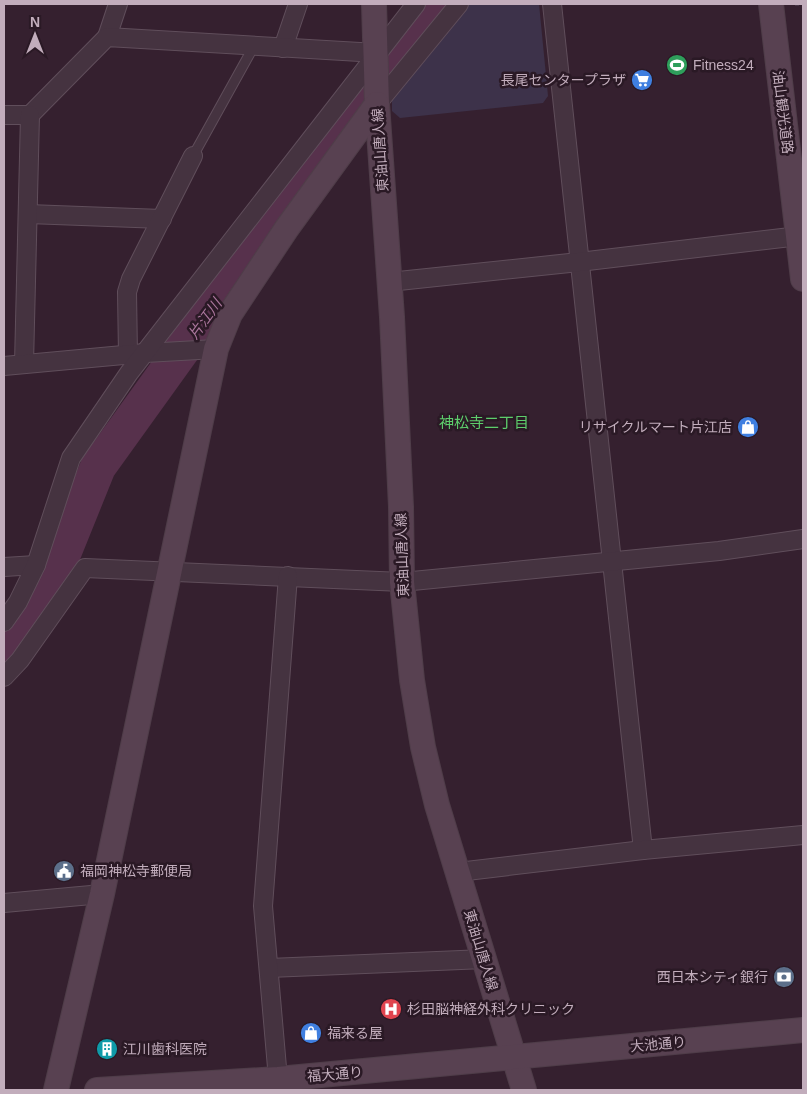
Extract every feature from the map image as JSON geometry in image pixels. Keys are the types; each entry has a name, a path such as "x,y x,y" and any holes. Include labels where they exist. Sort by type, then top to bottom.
{"street":[{"path":"24,364 30,115 107,37 118,4"},
{"path":"283,48 298,4"},
{"name":"東油山唐人線","path":"374,4 377,101 401,507 402,582 412,680 423,747 437,805 524,1090"},
{"path":"4,622 18,602 36,565 71,458 144,353 377,58 416,4"},
{"path":"56,1090 102,894 170,571 205,350 287,228 377,101 459,4"},
{"path":"552,4 643,850"},
{"name":"油山観光道路","path":"771,4 803,279"},
{"path":"107,37 283,48 377,58"},
{"path":"4,115 30,115"},
{"path":"144,353 127,292 131,279 194,156"},
{"path":"28,214 162,219"},
{"path":"389,282 799,236"},
{"path":"4,366 144,353 205,350"},
{"path":"4,678 20,660 85,568 402,582 719,551 803,540"},
{"path":"4,567 36,565"},
{"path":"278,1079 263,906 288,576"},
{"path":"458,872 643,850 803,834"},
{"path":"4,903 102,894"},
{"path":"269,968 485,959"},
{"name":"大池通り","path":"513,1057 803,1030"},
{"name":"福大通り","path":"97,1090 278,1079 513,1057"}],"lane":[{"path":"194,156 254,46"}],"path":[{"path":"795,4 803,4"}],"shaded area":[{"path":"464,4 539,4 548,96 543,103 400,118 392,111 392,91"}],"waterway":[{"name":"片江川","path":"4,650 24,627 54,576 98,467 351,115 434,4"}],"place":[{"name":"Fitness24","path":"677,65"},
{"name":"長尾センタープラザ","path":"642,80"},
{"name":"リサイクルマート片江店","path":"748,427"},
{"name":"福岡神松寺郵便局","path":"64,871"},
{"name":"西日本シティ銀行","path":"784,977"},
{"name":"杉田脳神経外科クリニック","path":"391,1009"},
{"name":"福来る屋","path":"311,1033"},
{"name":"江川歯科医院","path":"107,1049"}],"district":[{"name":"神松寺二丁目","path":"484,423"}]}
